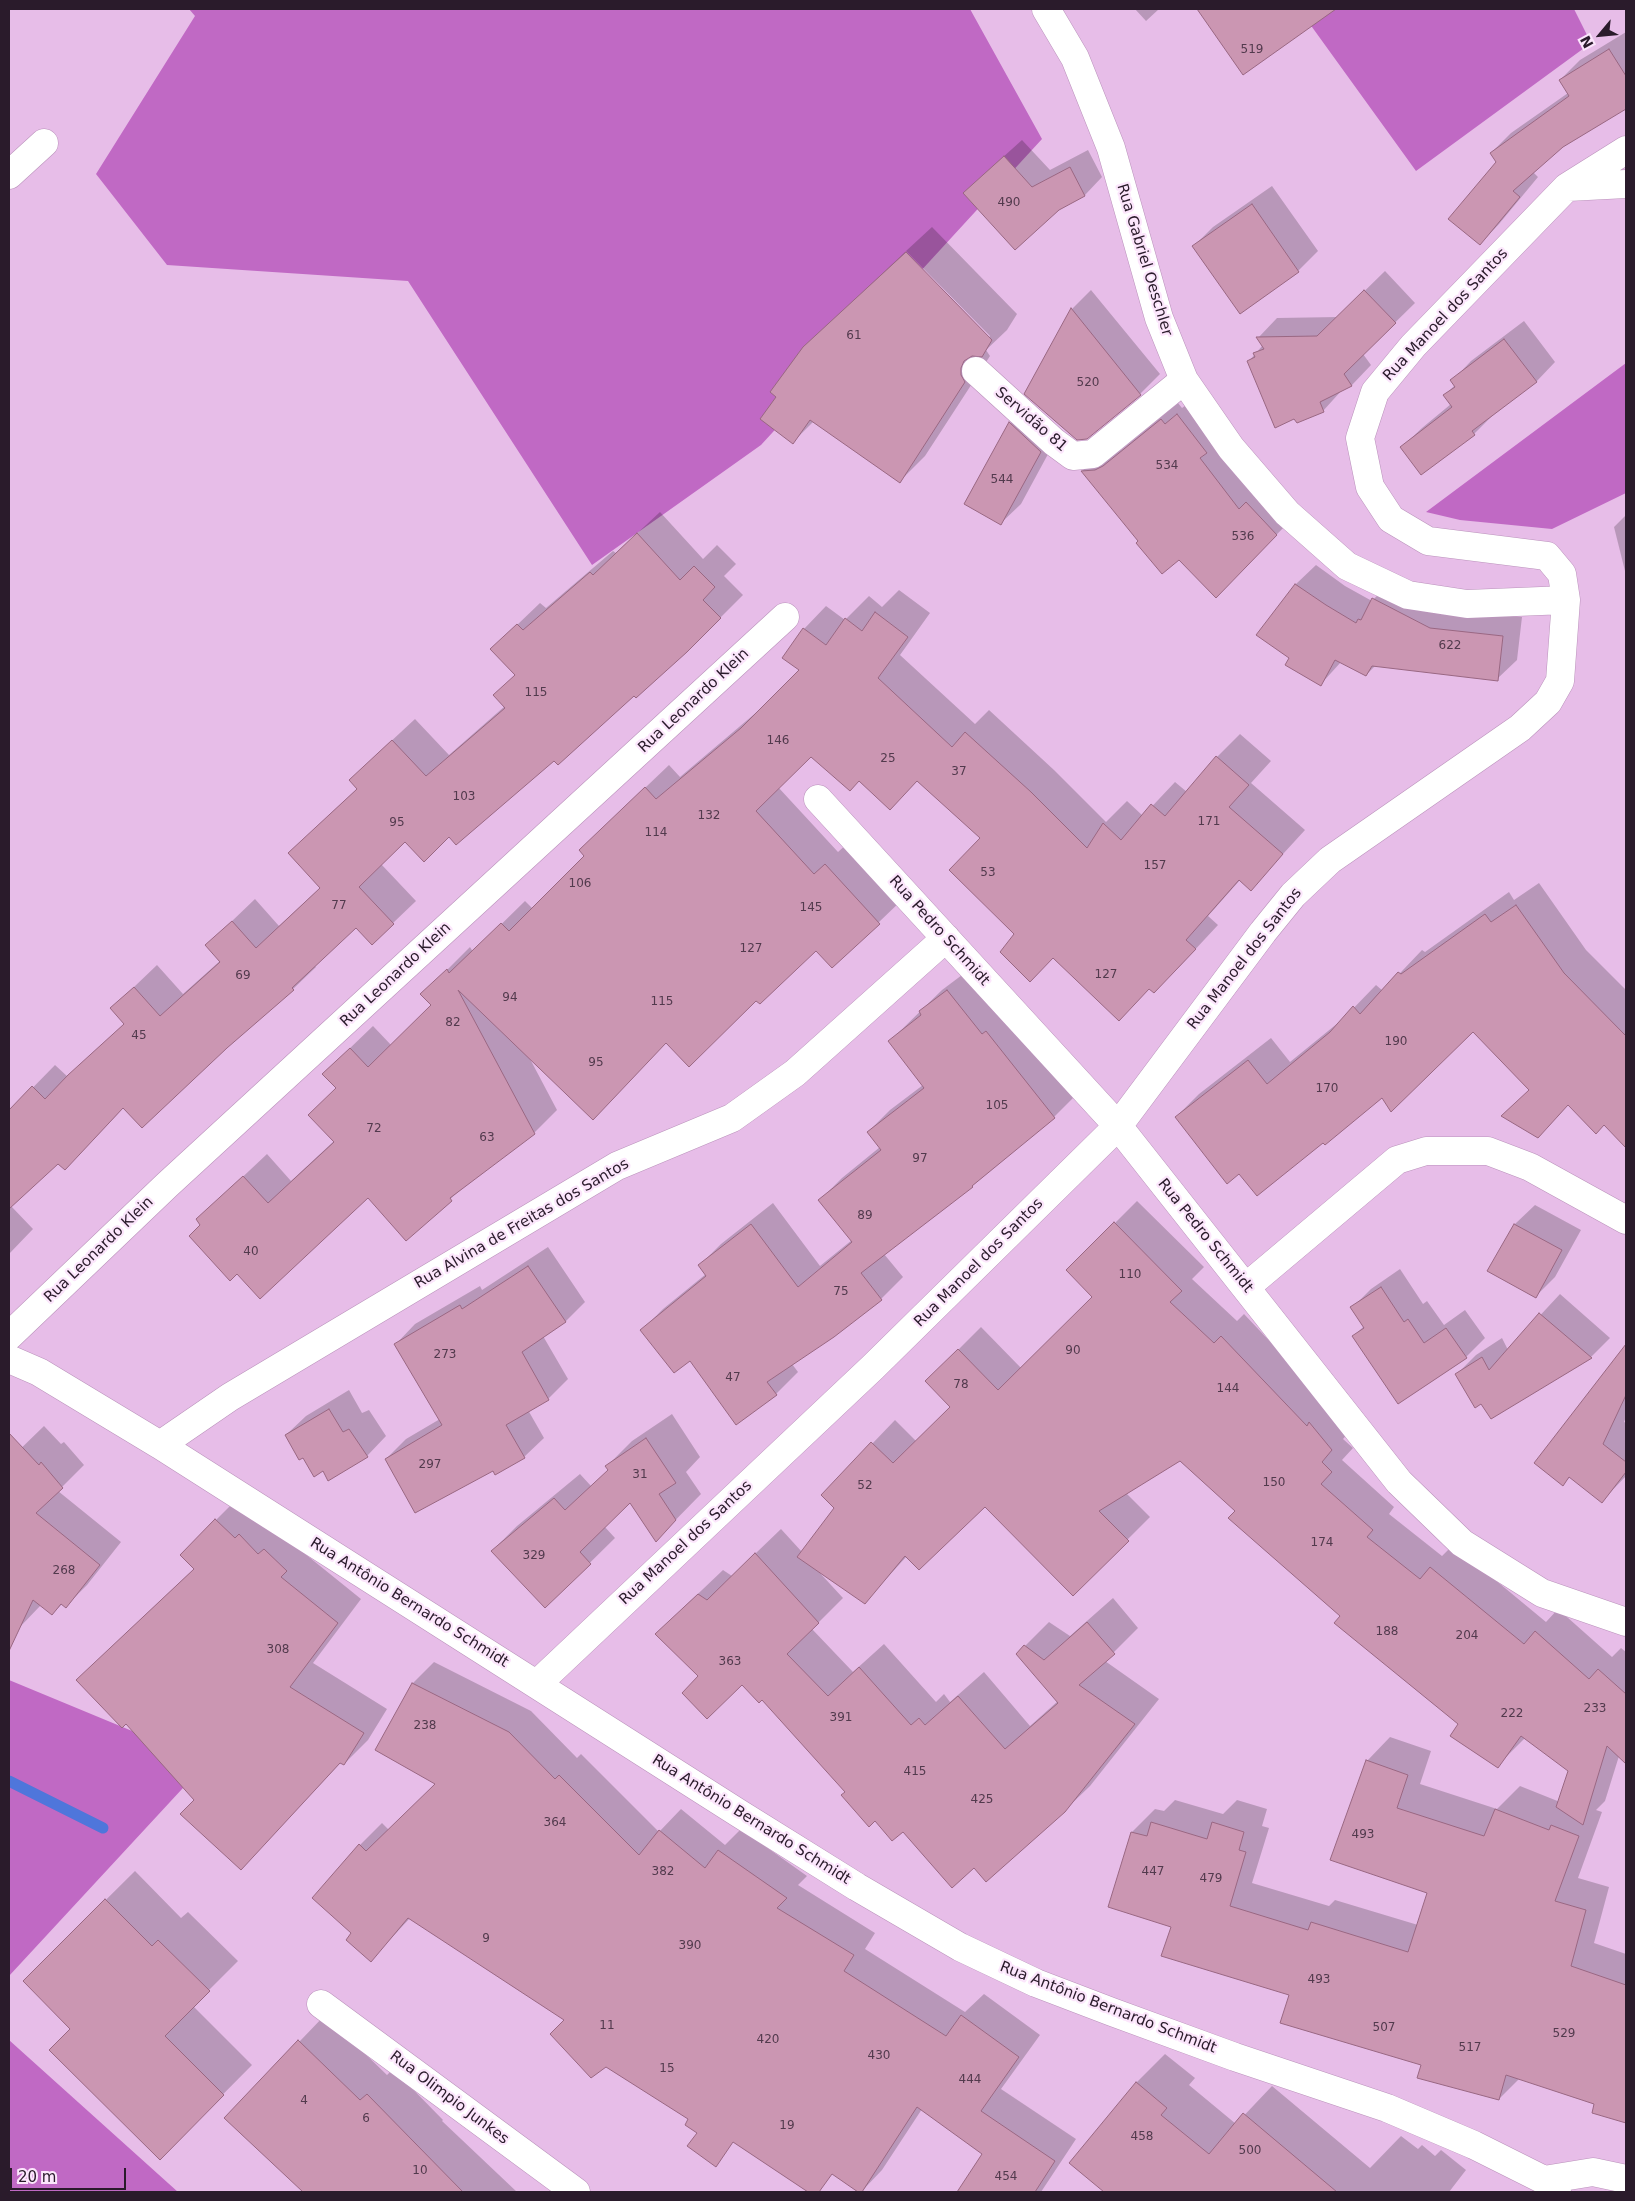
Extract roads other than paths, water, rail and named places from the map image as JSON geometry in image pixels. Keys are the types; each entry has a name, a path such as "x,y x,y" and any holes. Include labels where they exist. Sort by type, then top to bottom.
{"street":[{"name":"Rua Gabriel Oeschler","path":"1046,9 1075,58 1111,148 1159,318 1184,380 1232,448 1287,513 1348,566 1408,595 1468,604 1566,600"},
{"path":"9,175 44,143"},
{"name":"Rua Manoel dos Santos","path":"537,1684 873,1367 1118,1126 1263,932 1293,895 1330,860 1520,728 1548,702 1560,681 1566,600 1562,574 1547,556 1428,541 1391,519 1370,487 1360,438 1375,392 1414,346 1567,187 1626,150"},
{"path":"1567,187 1626,184"},
{"name":"Servidão 81","path":"976,371 1054,442 1073,456 1093,454 1184,380"},
{"name":"Rua Leonardo Klein","path":"9,1336 174,1178 785,616"},
{"name":"Rua Pedro Schmidt","path":"818,799 1118,1126 1399,1482 1462,1543 1542,1594 1626,1622"},
{"name":"Rua Alvina de Freitas dos Santos","path":"160,1445 230,1396 616,1166 732,1118 795,1073 946,938"},
{"path":"1246,1287 1397,1160 1426,1151 1488,1152 1530,1167 1626,1220"},
{"name":"Rua Antônio Bernardo Schmidt","path":"9,1359 39,1372 160,1445 857,1887 960,1947 1036,1983 1104,2009 1235,2057 1387,2108 1474,2145 1551,2186 1593,2172 1626,2179"},
{"name":"Rua Olimpio Junkes","path":"321,2004 576,2192"}],"waterway":[{"path":"9,1781 103,1828"}]}
